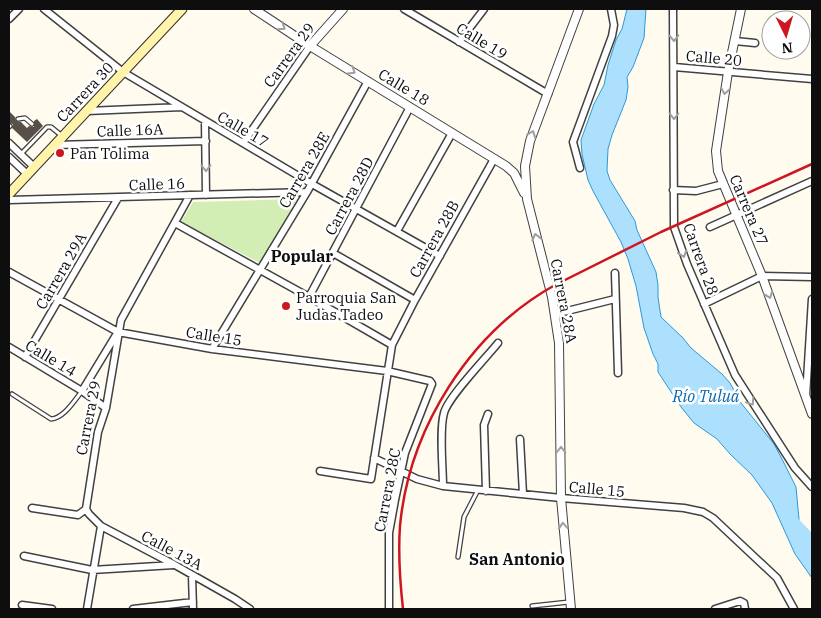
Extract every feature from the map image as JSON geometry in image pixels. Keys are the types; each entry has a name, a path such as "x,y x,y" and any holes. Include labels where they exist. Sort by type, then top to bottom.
{"main road":[{"name":"Carrera 30","path":"9,194 180,9"}],"street":[{"path":"9,19 19,9"},
{"name":"Calle 17","path":"44,9 123,72 312,184 440,256"},
{"name":"Calle 18","path":"254,9 310,46 506,166 519,180 527,199"},
{"name":"Carrera 29","path":"244,143 310,46 343,9"},
{"name":"Calle 19","path":"404,9 548,94"},
{"path":"459,42 484,9"},
{"name":"Carrera 28A","path":"570,606 561,498 560,366 555,314 527,199 526,160 530,140 579,9"},
{"path":"580,168 573,142 612,36 614,26 611,9"},
{"name":"Carrera 28","path":"673,9 674,226 687,264 742,386 795,468 812,487"},
{"name":"Carrera 27","path":"741,9 728,72 716,150 718,171 762,276 812,414"},
{"path":"735,41 755,44"},
{"name":"Calle 20","path":"674,67 812,79"},
{"name":"Carrera 28E","path":"212,349 312,184 368,81"},
{"path":"87,111 183,107"},
{"name":"Carrera 28D","path":"309,297 410,108"},
{"path":"205,121 206,195"},
{"path":"397,232 452,133"},
{"name":"Calle 16A","path":"55,145 206,141"},
{"path":"9,144 34,167"},
{"path":"9,157 27,174"},
{"name":"Carrera 28B","path":"320,471 371,479 392,345 494,159"},
{"path":"506,166 518,167 526,160"},
{"path":"710,227 812,181"},
{"path":"673,190 696,191 723,184"},
{"name":"Calle 16","path":"9,200 307,192"},
{"name":"Carrera 29","path":"86,509 98,432 106,408 121,320 190,195"},
{"name":"Carrera 29A","path":"25,357 118,198"},
{"path":"175,223 392,345"},
{"path":"333,253 415,300"},
{"name":"Calle 15","path":"9,272 118,332 212,349 387,371 430,381"},
{"path":"615,273 618,373"},
{"path":"704,304 762,276 812,277"},
{"path":"806,396 812,298"},
{"path":"555,314 615,299"},
{"name":"Carrera 29","path":"82,391 118,332"},
{"path":"443,486 442,429 444,412 456,394 498,343"},
{"name":"Calle 14","path":"9,347 82,391 106,408"},
{"name":"Carrera 28C","path":"389,609 390,533 405,453 432,384 430,381"},
{"path":"482,490 484,425 488,414"},
{"path":"520,439 523,494"},
{"name":"Calle 15","path":"374,458 401,473 443,486 684,508 703,512 713,518 777,578 794,609"},
{"path":"32,508 78,515 86,509"},
{"name":"Calle 13A","path":"86,509 101,526 175,565 250,609"},
{"path":"87,609 92,570 101,526"},
{"path":"24,556 92,570 175,565"},
{"path":"133,609 193,606 192,575"},
{"path":"235,599 236,609"},
{"path":"715,609 740,601 743,601 745,609"},
{"path":"22,605 52,609"}],"lane":[{"path":"18,119 25,118 32,124"},
{"path":"21,154 41,131 47,127 51,127 63,136"},
{"path":"12,394 51,420 61,415 82,391"},
{"path":"458,557 464,517 482,490"},
{"path":"532,606 570,606"}],"green space":[{"path":"297,199 260,263 181,222 193,202"}],"water":[{"name":"Río Tuluá","path":"627,9 646,9 644,38 633,67 627,77 626,100 608,149 607,171 610,180 635,221 637,230 656,272 661,317 691,348 730,383 741,403 774,444 783,461 796,487 800,530 812,547 812,578 795,554 772,503 752,475 717,439 694,423 658,372 658,364 644,328 636,286 628,259 588,180 581,140 594,104 604,85 608,65 616,40 622,29"}],"building":[{"path":"9,111 16,121 21,122 27,128 29,126 34,127 34,121 37,119 43,126 27,142 12,128 13,124 9,123"}],"waterway":[{"name":"Río Tuluá","path":"790,521 812,544"}],"railway":[{"path":"403,609 399,547 400,526 406,490 416,454 430,420 449,387 471,357 496,329 524,305 555,285 661,232 812,164"}],"place":[{"name":"Pan Tolima","path":"60,153"},
{"name":"Parroquia San Judas Tadeo","path":"286,306"}],"district":[{"name":"Popular","path":"302,256"},
{"name":"San Antonio","path":"517,559"}]}
